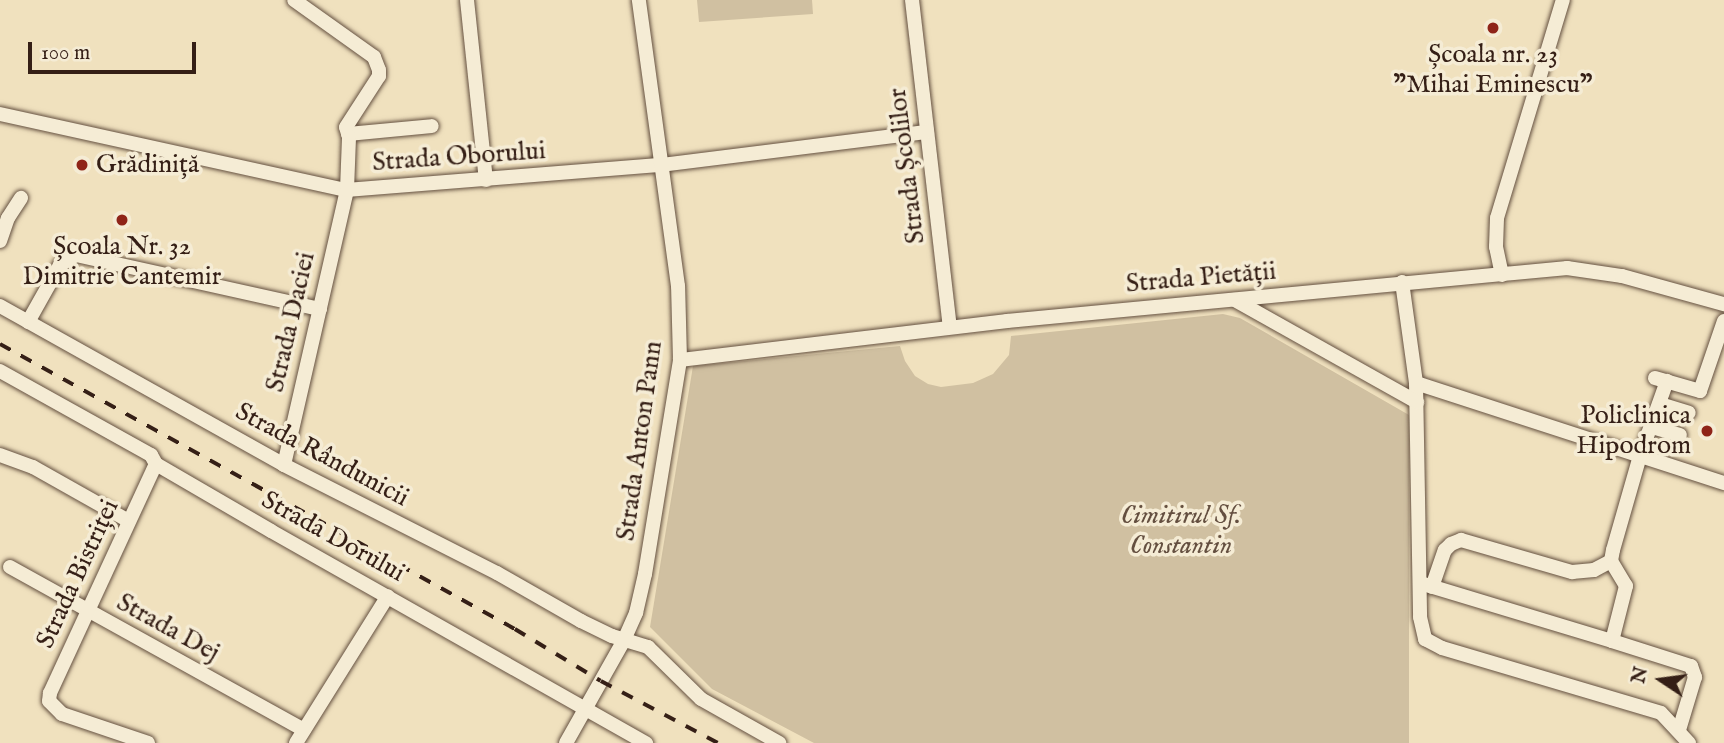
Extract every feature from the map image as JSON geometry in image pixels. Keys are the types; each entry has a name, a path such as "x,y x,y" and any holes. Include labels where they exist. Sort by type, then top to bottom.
{"street":[{"path":"293,0 377,63 379,76 346,127 348,134 432,126"},
{"path":"467,0 486,180"},
{"name":"Strada Anton Pann","path":"566,743 624,640 636,613 645,574 680,360 678,286 639,0"},
{"name":"Strada Școlilor","path":"916,0 927,132 950,327"},
{"path":"1502,275 1496,247 1497,218 1539,70 1563,0"},
{"name":"Strada Oborului","path":"0,114 347,190 661,166 927,132"},
{"name":"Strada Daciei","path":"284,465 347,190 348,134"},
{"path":"0,241 8,218 21,198"},
{"path":"28,322 60,265 76,255 320,309"},
{"name":"Strada Pietății","path":"680,360 950,327 1567,268 1593,271 1724,304"},
{"path":"1402,282 1417,402 1426,585 1420,630 1432,644 1661,713 1689,743"},
{"path":"1235,300 1417,402"},
{"name":"Strada Rândunicii","path":"0,306 284,465 624,640 648,647 701,699 779,743"},
{"path":"1612,641 1626,586 1611,561 1640,456 1660,404 1661,379 1700,391 1724,321"},
{"name":"Strada Dorului","path":"0,371 151,455 156,464 646,743"},
{"path":"1416,383 1724,483"},
{"path":"1660,404 1689,412"},
{"path":"1652,427 1680,435"},
{"path":"0,455 33,467 129,521"},
{"name":"Strada Bistriței","path":"148,743 62,714 51,706 50,694 156,464"},
{"path":"1426,585 1445,550 1461,540 1572,572 1594,570 1611,561"},
{"name":"Strada Dej","path":"10,567 304,730"},
{"path":"1426,585 1691,666 1695,677 1679,730"},
{"path":"296,743 388,596"}],"green space":[{"path":"697,0 812,0 813,14 699,22"},
{"name":"Cimitirul Sf. Constantin","path":"1223,314 1240,318 1409,415 1409,743 814,743 712,689 650,627 693,366 900,346 905,361 915,376 928,384 941,387 973,383 993,374 1009,355 1011,336"}],"railway":[{"path":"0,344 515,629 601,681 718,743"}],"place":[{"name":"Școala nr. 23 ”Mihai Eminescu”","path":"1493,28"},
{"name":"Grădiniță","path":"82,165"},
{"name":"Școala Nr. 32 Dimitrie Cantemir","path":"122,220"},
{"name":"Policlinica Hipodrom","path":"1707,431"}]}
